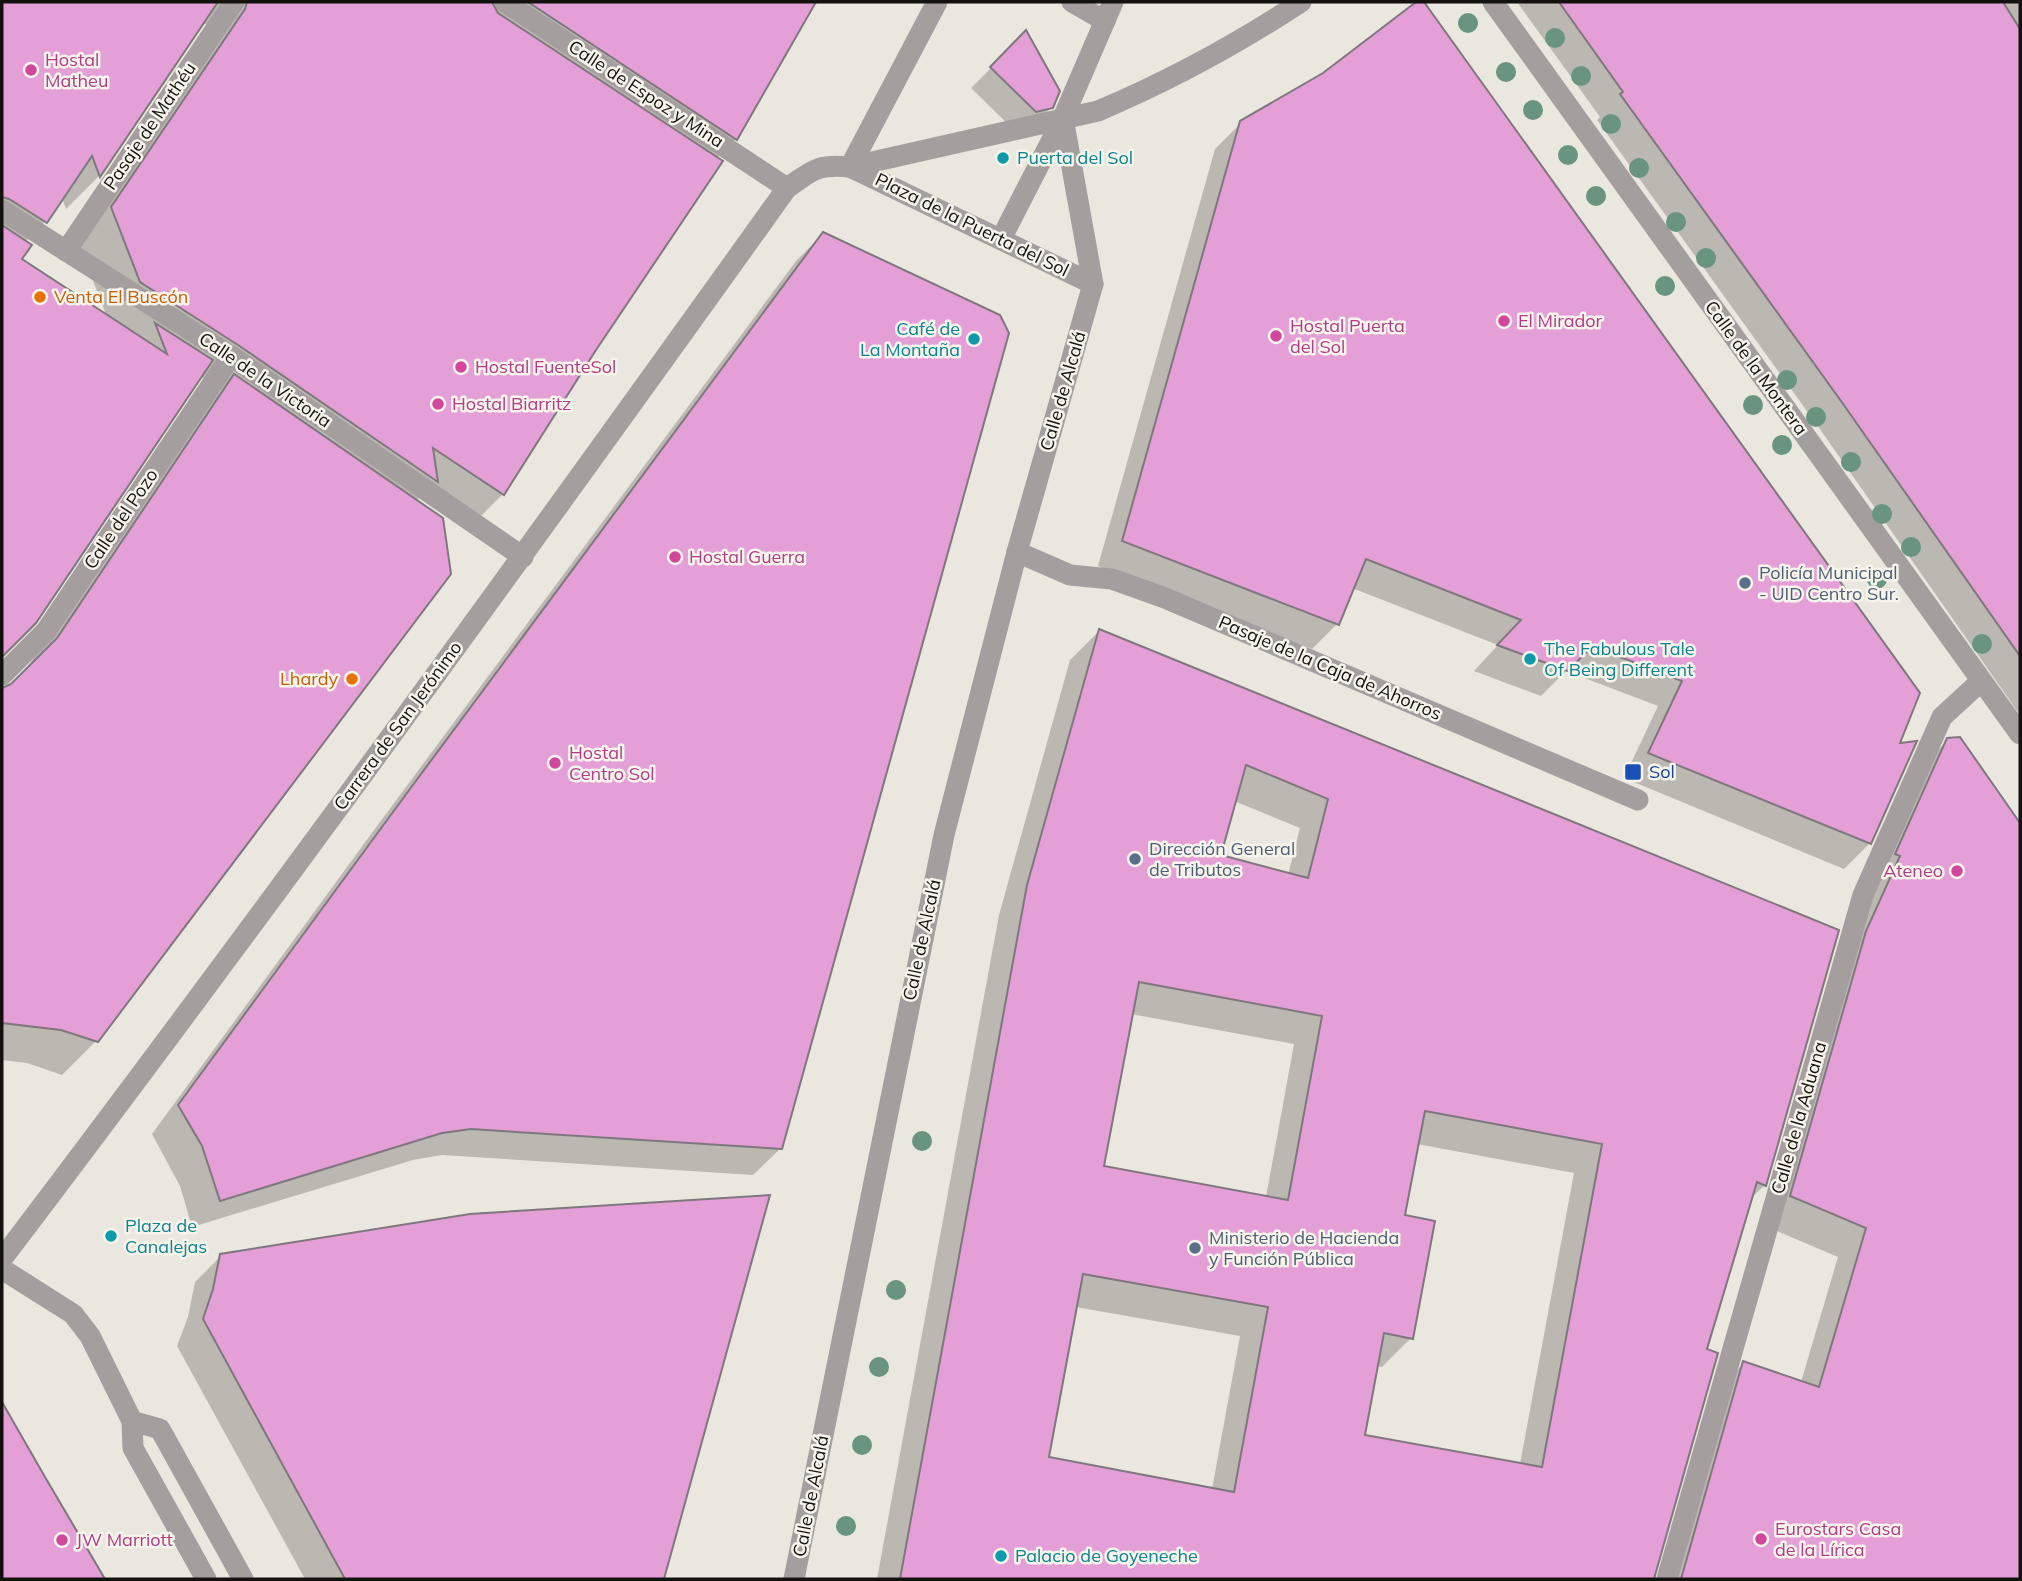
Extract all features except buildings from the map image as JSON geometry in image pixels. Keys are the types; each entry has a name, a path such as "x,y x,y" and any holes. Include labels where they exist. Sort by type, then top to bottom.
{"street":[{"name":"Pasaje de Mathéu","path":"66,251 234,2"},
{"name":"Calle de Espoz y Mina","path":"505,2 787,188"},
{"path":"850,167 937,2"},
{"path":"1001,239 1063,118 1109,11 1072,2"},
{"path":"1063,118 1098,111 1131,97 1251,35 1301,2"},
{"name":"Calle de la Montera","path":"1493,2 2020,734"},
{"name":"Plaza de la Puerta del Sol","path":"787,188 810,170 828,165 850,167 1063,118 1093,284 1087,310"},
{"name":"Plaza de la Puerta del Sol","path":"850,167 1093,284"},
{"name":"Carrera de San Jerónimo","path":"2,1259 125,1097 523,556 787,188"},
{"name":"Calle de la Victoria","path":"2,210 231,356 523,556"},
{"name":"Calle de Alcalá","path":"794,1579 944,835 1017,552 1087,310"},
{"name":"Calle del Pozo","path":"2,675 46,631 231,356"},
{"name":"Pasaje de la Caja de Ahorros","path":"1017,552 1070,575 1111,579 1165,598 1638,800"},
{"name":"Calle de la Aduana","path":"1667,1579 1863,895 1942,717 1981,681"},
{"path":"2,1269 73,1314 90,1336 132,1421 133,1448 206,1579"},
{"path":"132,1421 160,1429 243,1579"}],"place":[{"name":"Hostal Matheu","path":"31,70"},
{"name":"Puerta del Sol","path":"1003,158"},
{"name":"Venta El Buscón","path":"40,297"},
{"name":"El Mirador","path":"1504,321"},
{"name":"Hostal Puerta del Sol","path":"1276,336"},
{"name":"Café de La Montaña","path":"974,339"},
{"name":"Hostal FuenteSol","path":"461,367"},
{"name":"Hostal Biarritz","path":"438,404"},
{"name":"Hostal Guerra","path":"675,557"},
{"name":"Policía Municipal - UID Centro Sur.","path":"1745,583"},
{"name":"The Fabulous Tale Of Being Different","path":"1530,659"},
{"name":"Lhardy","path":"352,679"},
{"name":"Hostal Centro Sol","path":"555,763"},
{"name":"Sol","path":"1633,772"},
{"name":"Dirección General de Tributos","path":"1135,859"},
{"name":"Ateneo","path":"1957,871"},
{"name":"Plaza de Canalejas","path":"111,1236"},
{"name":"Ministerio de Hacienda y Función Pública","path":"1195,1248"},
{"name":"Eurostars Casa de la Lírica","path":"1761,1539"},
{"name":"JW Marriott","path":"62,1540"},
{"name":"Palacio de Goyeneche","path":"1001,1556"}]}
